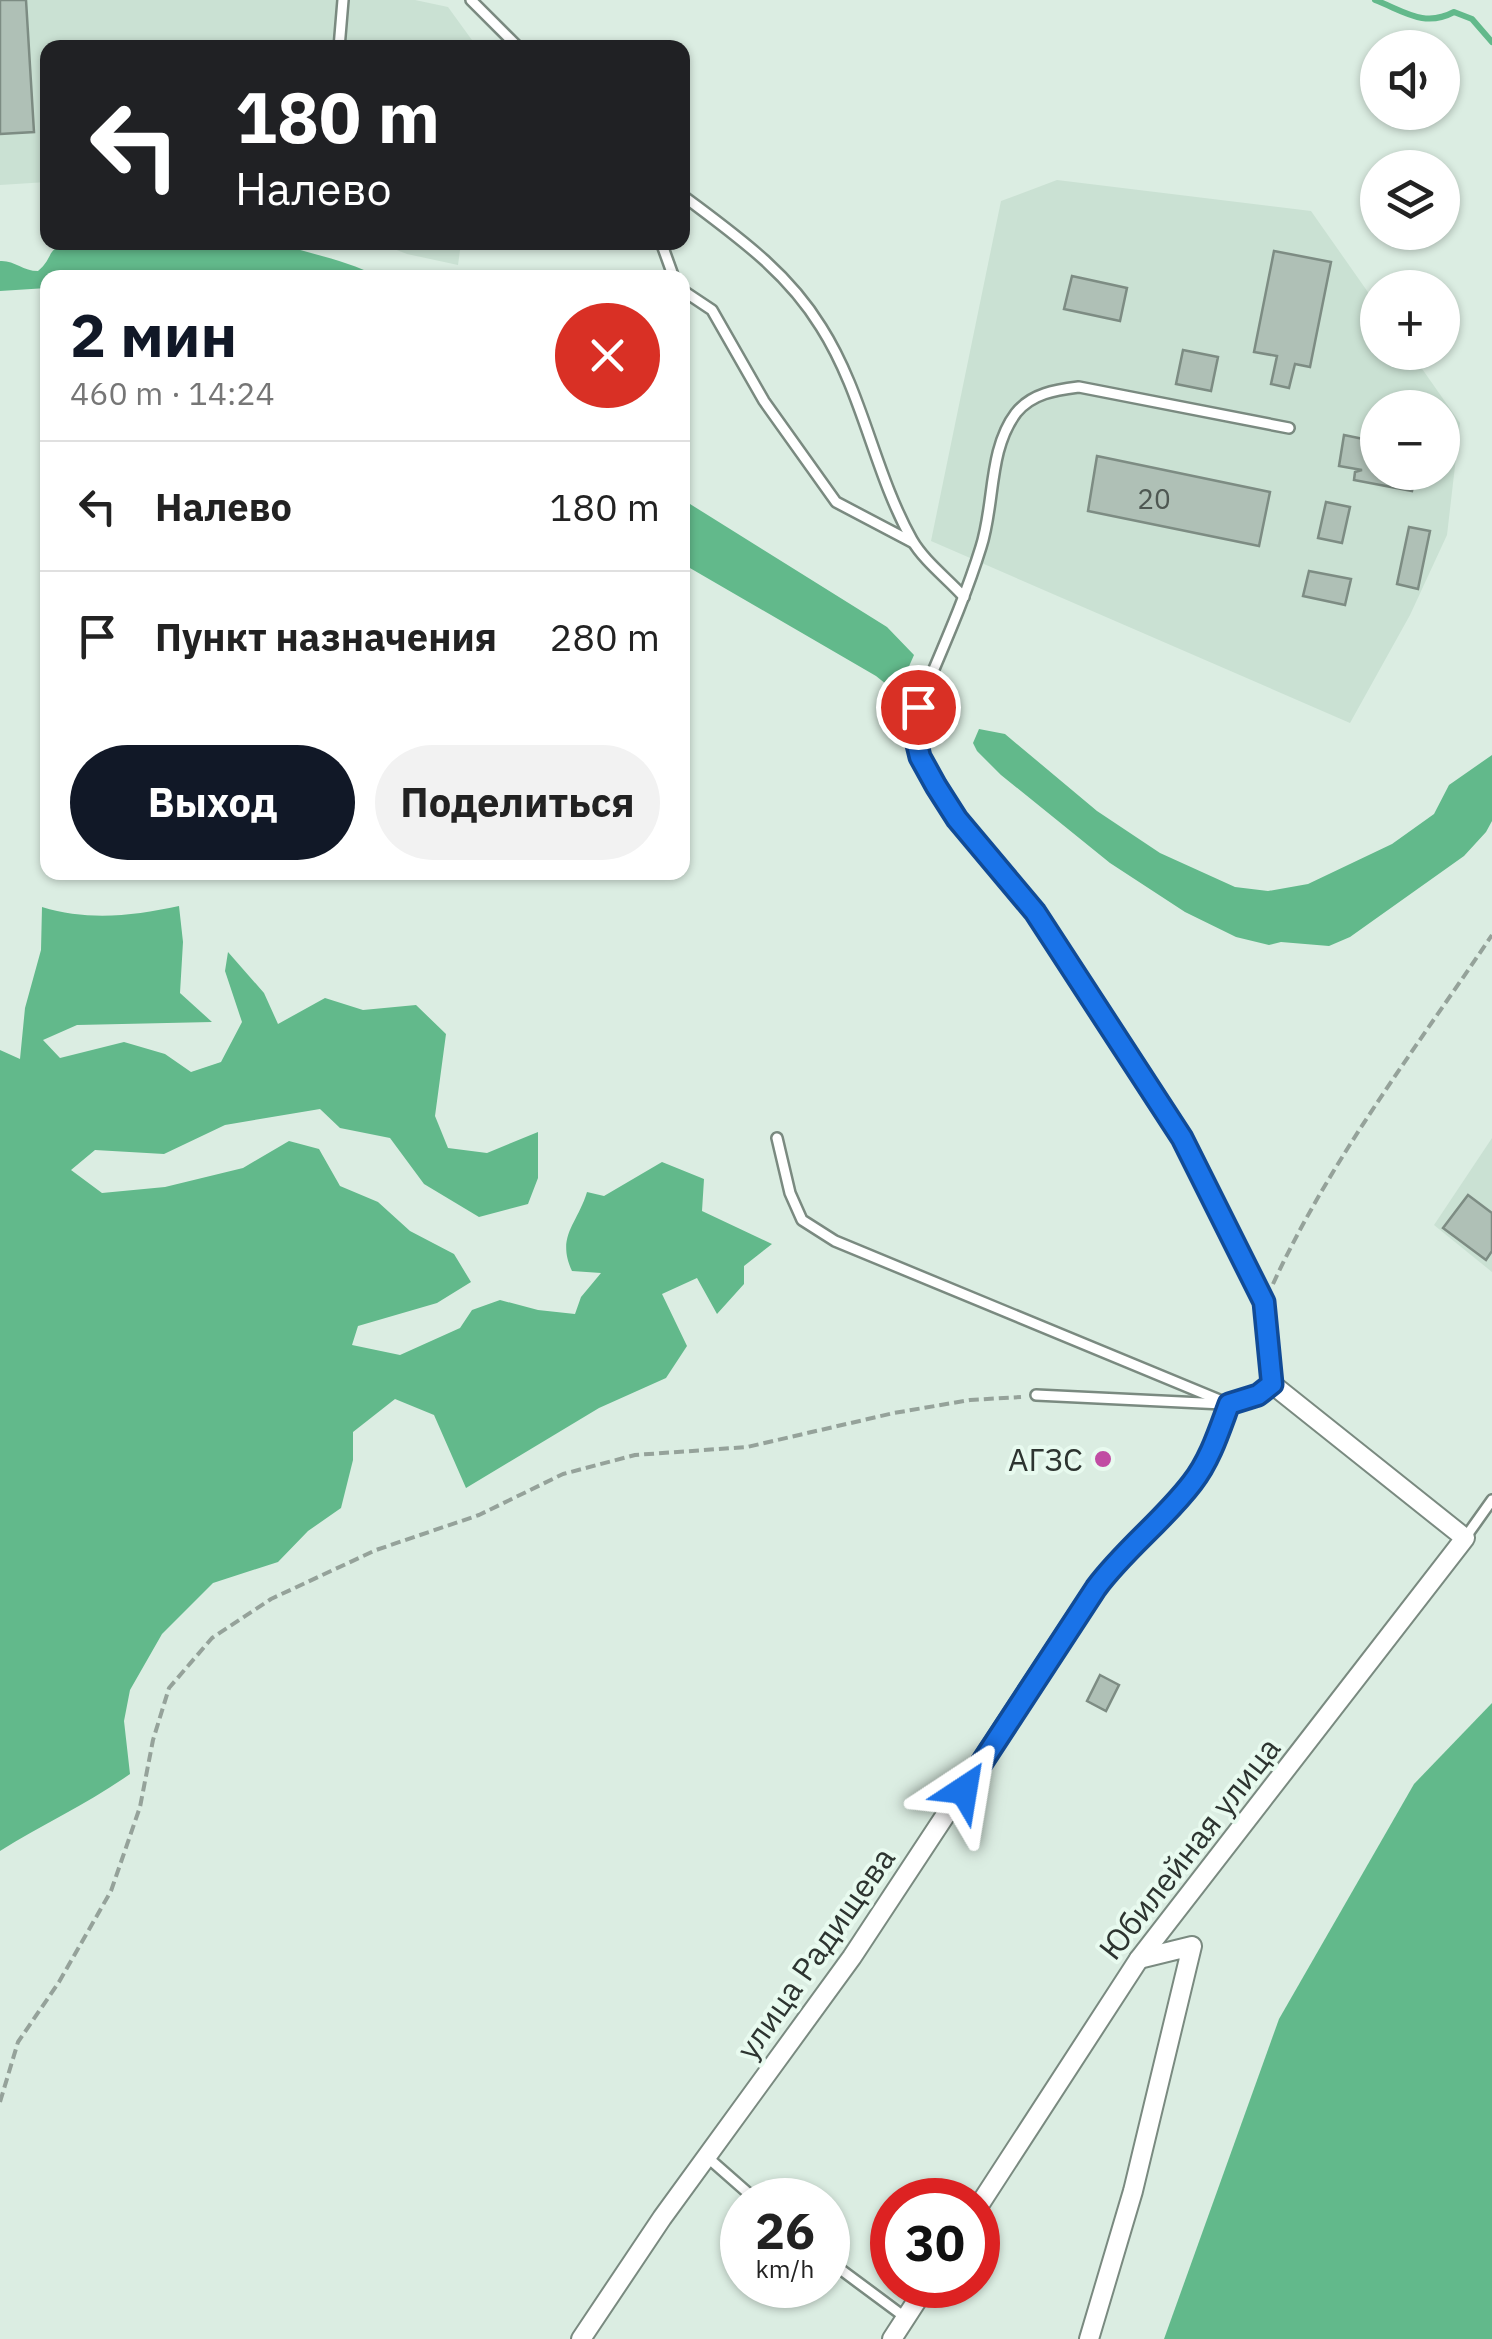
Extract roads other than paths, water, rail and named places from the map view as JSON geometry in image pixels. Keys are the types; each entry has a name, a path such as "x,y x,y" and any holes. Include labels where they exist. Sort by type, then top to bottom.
{"street":[{"path":"1229,1404 1258,1395 1272,1384 1465,1538"},
{"name":"улица Радищева","path":"581,2339 706,2156 852,1956 1096,1588 1112,1566 1193,1482 1229,1404"},
{"name":"Юбилейная улица","path":"997,2178 1139,1959 1465,1538"},
{"path":"1090,2339 1133,2191 1192,1946 1139,1959"},
{"path":"892,2339 912,2308"}],"lane":[{"path":"340,40 343,0"},
{"path":"471,0 513,40"},
{"path":"690,201 765,258 821,326 856,398 882,474 914,543 964,597"},
{"path":"690,295 712,310 764,401 836,502 914,543"},
{"path":"1272,1384 1264,1302 1182,1138 1035,912 957,819 920,757 914,732 918,707 983,542 1001,442 1017,412 1034,398 1050,391 1079,387 1289,428"},
{"path":"776,1138 790,1193 802,1220 835,1241 1229,1404"},
{"path":"1036,1396 1229,1404"},
{"path":"1465,1538 1492,1500"},
{"path":"706,2156 731,2178"},
{"path":"850,2276 906,2318"}],"waterway":[{"path":"1375,0 1423,18 1454,12 1472,19 1492,42"}],"place":[{"name":"АГЗС","path":"1103,1459"}]}
